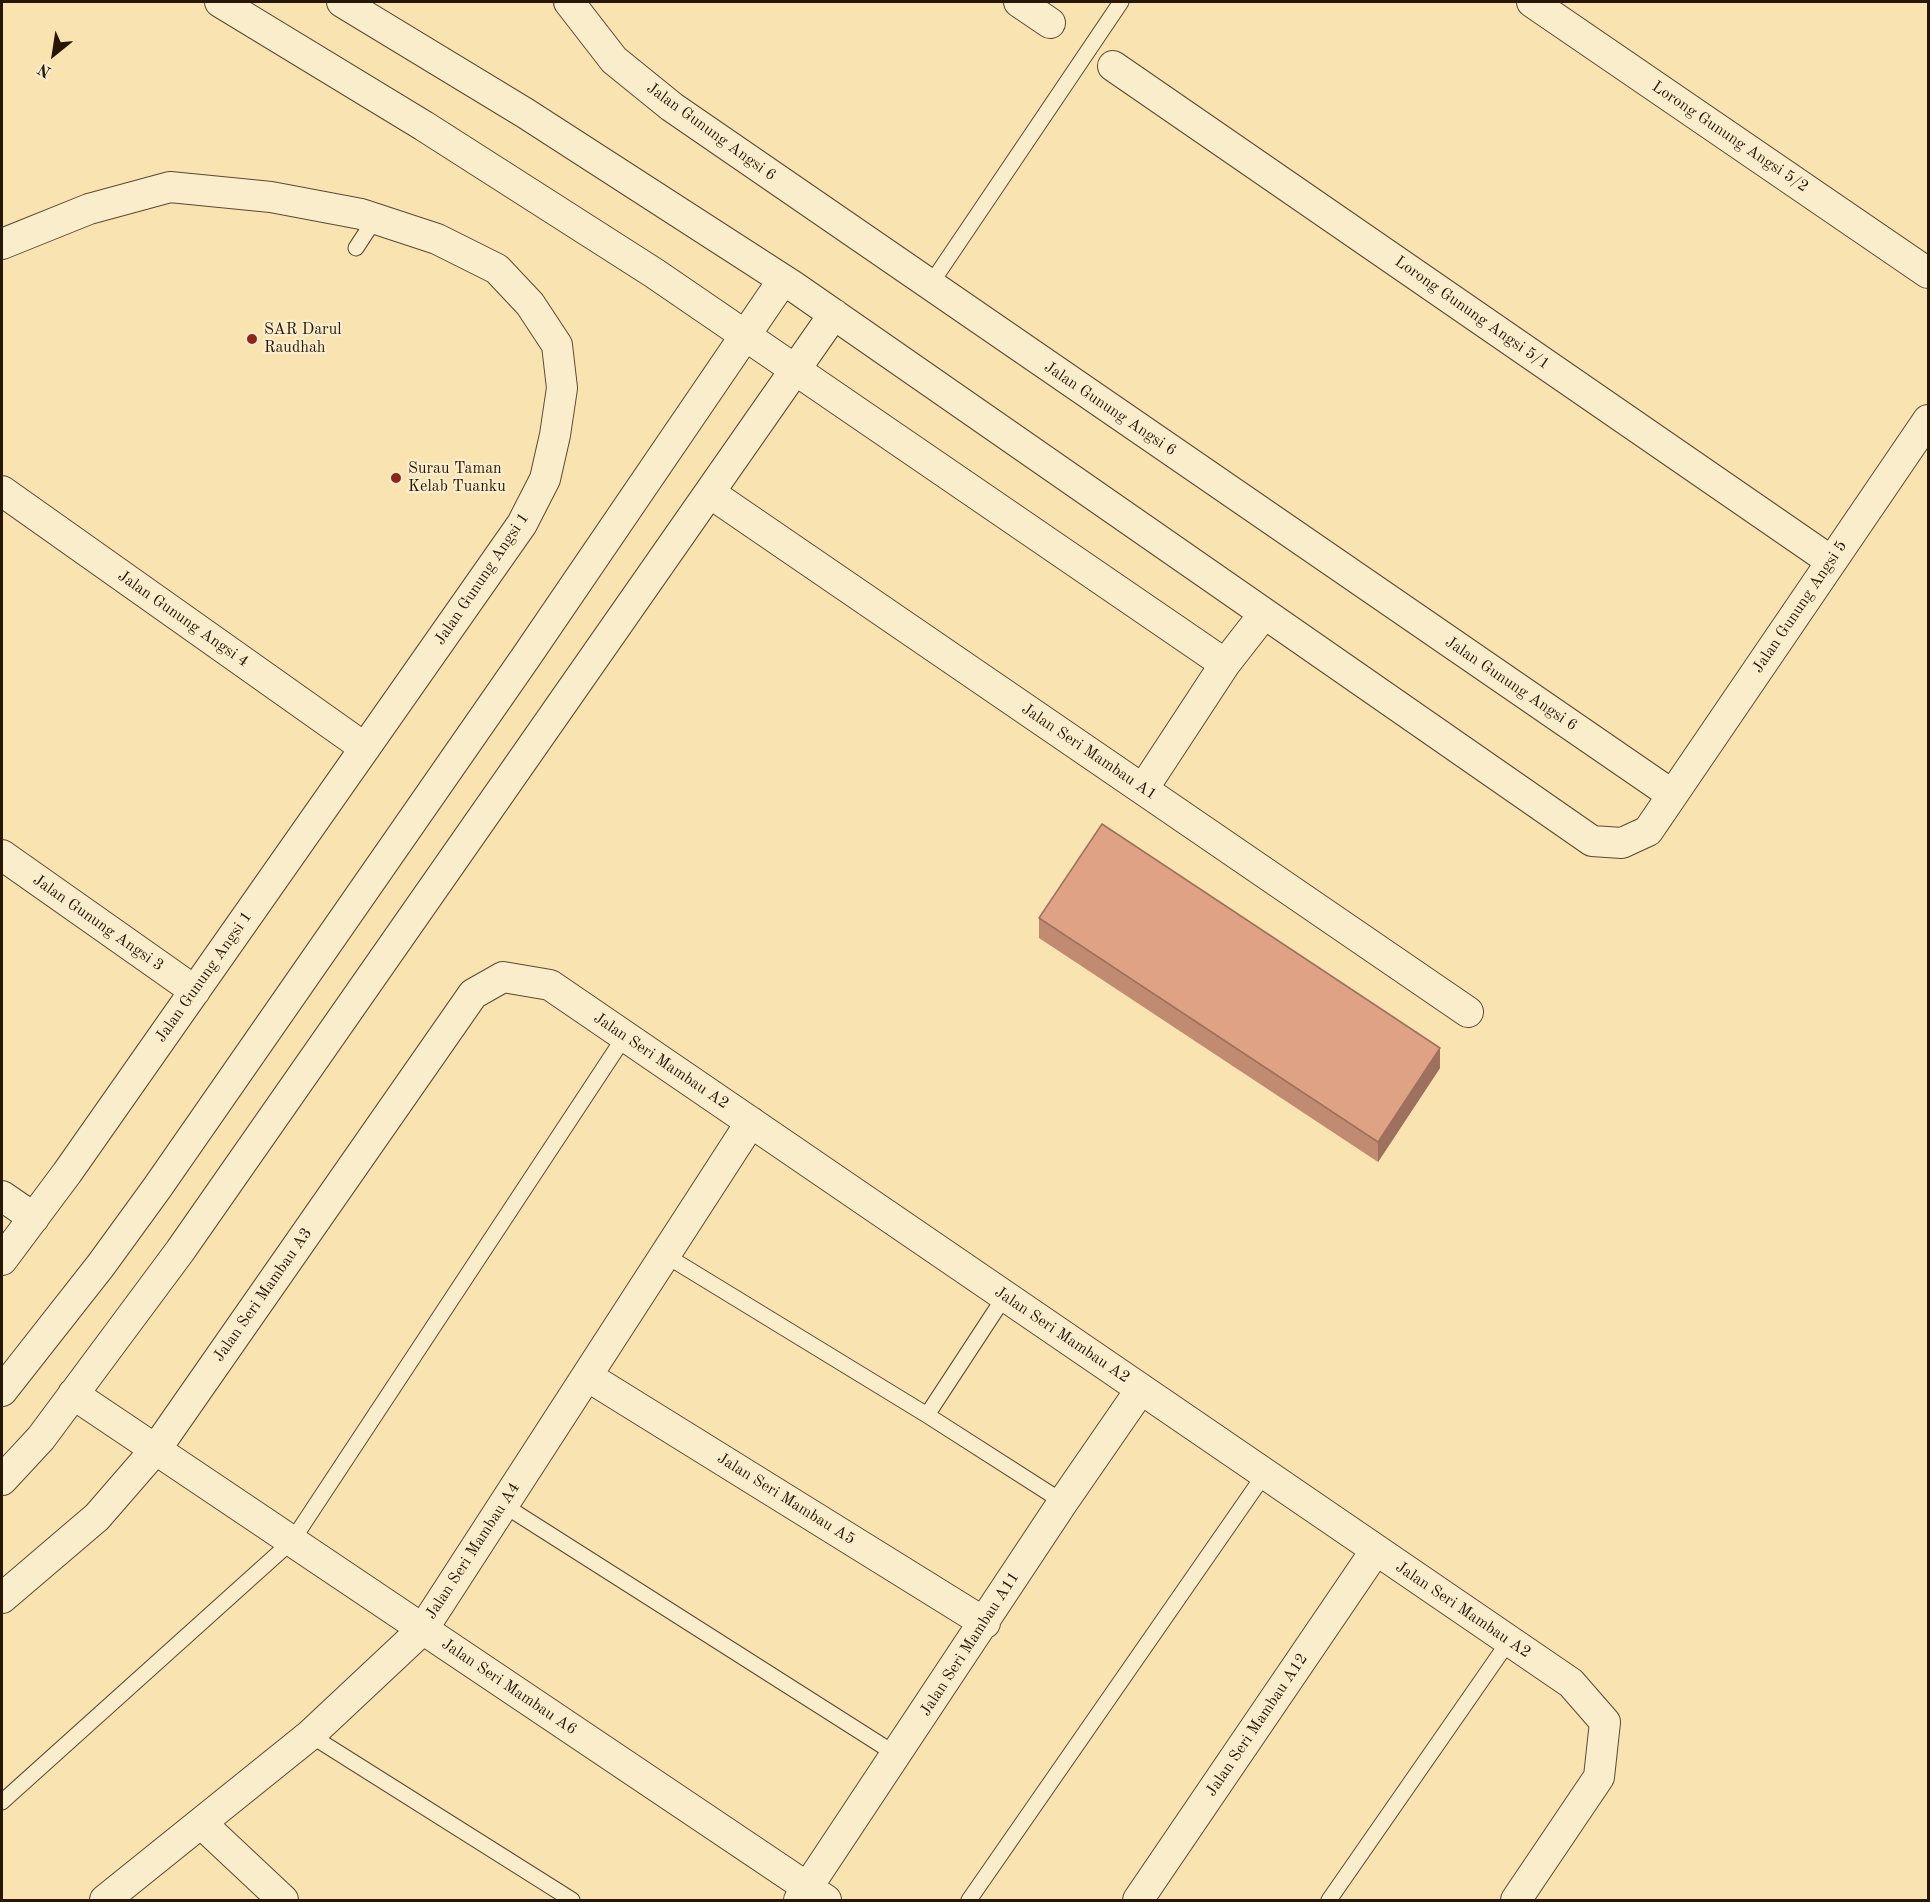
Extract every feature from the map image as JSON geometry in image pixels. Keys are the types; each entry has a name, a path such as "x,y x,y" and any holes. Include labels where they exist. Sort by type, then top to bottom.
{"street":[{"path":"220,2 424,126 654,273 1225,664"},
{"name":"Jalan Gunung Angsi 5","path":"342,2 525,113 783,280 1592,841 1622,843 1648,831 1671,794 1929,420"},
{"name":"Jalan Gunung Angsi 6","path":"569,2 614,60 672,107 1671,794"},
{"path":"1019,2 1050,23"},
{"name":"Lorong Gunung Angsi 5/2","path":"1532,2 1929,273"},
{"name":"Lorong Gunung Angsi 5/1","path":"1113,66 1831,561"},
{"name":"Jalan Gunung Angsi 1","path":"2,244 89,209 170,187 271,197 375,219 437,239 497,269 530,304 557,345 562,388 545,479 522,524 195,991 2,1260"},
{"path":"2,1391 101,1265 164,1179 533,647 783,280"},
{"path":"2,1480 40,1438 180,1251 834,315"},
{"name":"Jalan Gunung Angsi 4","path":"2,491 365,748"},
{"name":"Jalan Seri Mambau A1","path":"710,493 1468,1012"},
{"path":"1143,789 1225,664 1264,614"},
{"name":"Jalan Gunung Angsi 3","path":"2,855 195,991"},
{"name":"Jalan Seri Mambau A2","path":"503,977 550,985 1570,1683 1605,1722 1599,1777 1516,1900"},
{"name":"Jalan Seri Mambau A3","path":"2,1598 97,1516 156,1449 472,994 503,977"},
{"name":"Jalan Seri Mambau A4","path":"105,1900 310,1735 423,1629 751,1122"},
{"path":"2,1196 34,1218"},
{"name":"Jalan Seri Mambau A5","path":"587,1376 985,1623"},
{"name":"Jalan Seri Mambau A11","path":"811,1897 897,1755 1062,1502 1141,1389"},
{"name":"Jalan Seri Mambau A6","path":"73,1394 423,1629 811,1897"},
{"name":"Jalan Seri Mambau A12","path":"1138,1900 1376,1550"},
{"path":"201,1823 283,1900"}],"lane":[{"path":"930,285 1121,2"},
{"path":"356,248 375,219"},
{"path":"2,1802 292,1541 625,1035"},
{"path":"665,1255 927,1415 1062,1502"},
{"path":"927,1415 1005,1296"},
{"path":"969,1900 1264,1475"},
{"path":"502,1504 897,1755"},
{"path":"1329,1900 1509,1641"},
{"path":"310,1735 572,1900"}],"building":[{"path":"1102,824 1440,1048 1378,1142 1039,918"}],"place":[{"name":"SAR Darul Raudhah","path":"252,339"},
{"name":"Surau Taman Kelab Tuanku","path":"396,478"}]}
